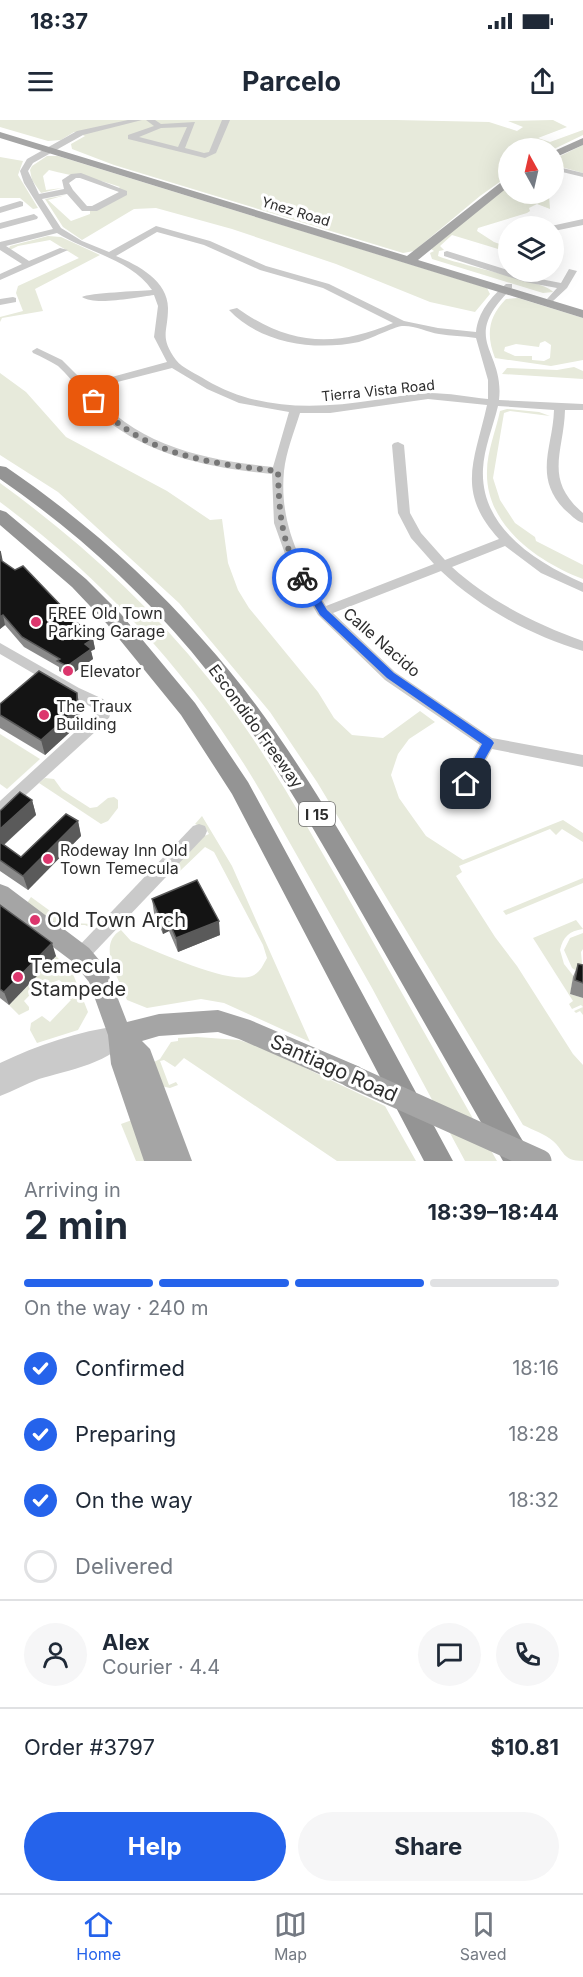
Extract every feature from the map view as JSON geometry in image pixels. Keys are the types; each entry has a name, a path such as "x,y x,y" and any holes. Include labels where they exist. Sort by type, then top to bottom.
{"highway":[{"name":"Escondido Freeway","path":"0,471 73,524 131,576 194,643 260,726 292,772 345,860 518,1161"},
{"path":"0,516 79,583 114,619 188,709 240,788 439,1161"}],"main road":[{"name":"Ynez Road","path":"0,132 13,134 54,149"},
{"name":"Ynez Road","path":"0,132 506,288 583,314"},
{"path":"564,150 583,141"},
{"path":"411,260 498,190"},
{"name":"Ynez Road","path":"506,288 583,308"},
{"path":"0,894 81,955 98,976 120,1035 123,1064 157,1161"},
{"name":"Santiago Road","path":"120,1035 159,1024 218,1021 262,1036 540,1161"},
{"path":"120,1035 141,1057 178,1161"}],"street":[{"path":"83,388 173,364 159,337 163,306 158,292 148,277 133,266 79,243 58,230 24,171 30,161 80,133 138,120"},
{"path":"150,120 160,126"},
{"path":"180,151 193,126 191,121 175,126 160,126 130,137 167,148 197,155 212,153 226,120"},
{"path":"167,148 175,126"},
{"path":"564,170 583,175"},
{"path":"81,175 121,190 124,194 88,210 69,191 66,180 81,175"},
{"path":"38,197 69,191"},
{"path":"3,209 20,204"},
{"path":"3,209 18,221"},
{"path":"0,226 34,217"},
{"path":"564,227 583,222"},
{"path":"111,255 156,229 207,243 263,268 326,286 401,323 438,331 479,335"},
{"path":"0,245 58,230"},
{"path":"0,245 29,265"},
{"path":"0,277 63,250"},
{"path":"447,254 528,280 564,286"},
{"path":"552,299 564,286 572,271"},
{"path":"506,288 488,308 479,335 494,383 493,402 484,431 477,470 477,492 491,521 507,541 535,563 583,588"},
{"path":"87,297 113,297 158,292"},
{"path":"0,302 13,300"},
{"path":"234,310 266,333 288,340 309,342 354,341 401,323"},
{"path":"36,351 60,363 106,414 139,437 180,454 220,465 278,471"},
{"name":"Tierra Vista Road","path":"173,364 211,387 243,401 295,410 353,408 428,396 583,407"},
{"path":"559,407 551,470 553,481 564,502 583,519"},
{"name":"Calle Nacido","path":"295,410 278,471 280,524 295,565 323,612 390,676 488,743 583,761"},
{"path":"398,445 403,512 417,539 442,565 469,587 528,625 583,646"},
{"path":"323,612 507,541"},
{"path":"0,648 105,709 104,714 91,727 0,810"},
{"path":"466,784 488,743"},
{"path":"81,955 198,831"},
{"path":"0,1072 94,1037 120,1035"},
{"path":"0,1087 34,1072 100,1051 120,1035"}],"shaded area":[{"path":"0,120 396,120 489,122 517,131 523,127 508,121 553,120 567,127 538,138 498,138 498,183 414,251 403,253 114,165 72,149 71,144 85,136 74,132 61,140 48,141 0,127"},
{"path":"583,130 583,135 564,144 564,138 561,138"},
{"path":"583,145 583,173 564,168 564,154"},
{"path":"47,156 58,156 487,288 490,294 475,312 430,302 336,264 232,229 156,208 134,209 82,240 63,227 45,199 66,195 48,200 71,221 90,214 90,208 120,192 116,190 120,187 49,170 43,176 46,190 62,188 41,193 32,180 30,170 32,166"},
{"path":"0,157 23,161 18,175 38,208 33,209 20,198 0,198"},
{"path":"498,194 498,204 537,204 529,208 530,211 527,213 517,216 498,216 498,222 478,228 477,231 498,243 498,249 452,235 440,246 444,250 439,251 438,256 498,273 498,279 432,259 430,253 434,251 431,249"},
{"path":"537,204 550,204 550,209"},
{"path":"48,236 61,237 100,255 35,289 43,311 2,318 0,322 0,317 23,311 16,293 18,286 79,258 50,240 18,246 8,251 10,246"},
{"path":"507,282 531,282 553,292 543,293"},
{"path":"518,298 583,318 583,360 551,366 495,358 490,342 490,327 495,313 506,299","holes":["545,341 551,345 550,358 544,361 532,360 532,356 515,356 504,351 505,347 516,344 539,347 540,343"]},
{"path":"574,367 583,371 583,379 502,374 507,368 557,370"},
{"path":"0,373 26,392 66,437 167,491 210,520 222,519 228,563 238,590 249,608 318,692 334,718 352,735 383,738 420,711 435,722 409,739 398,754 391,775 399,798 426,836 463,860 563,820 583,833 583,842 562,829 556,835 550,829 459,866 462,872 456,876 573,1054 583,1065 583,1161 567,1157 557,1144 543,1134 523,1125 317,782 270,712 179,603 58,492 0,455"},
{"path":"507,409 539,412 550,416 510,411 504,413 493,478 500,500 515,523 535,537 536,541 583,565 583,579 532,552 517,539 495,508 489,490 487,464 500,411"},
{"path":"0,483 57,527 136,598 185,650 227,702 293,802 497,1161 465,1161 372,988 261,792 207,710 177,671 111,598 39,532 0,502"},
{"path":"0,734 40,759 7,789 0,784"},
{"path":"45,778 54,779 62,790 90,808 97,807 108,798 114,797 118,800 118,808 108,821 101,824 39,783"},
{"path":"202,816 232,866 310,1042 224,1003 201,999 147,1008 127,1000 110,953 110,944 121,930 131,941 192,966 227,976 255,975 267,958 263,945 214,852 205,847 180,871 174,867 202,837 209,834 206,829 195,824"},
{"path":"583,878 583,883 506,915 503,911"},
{"path":"31,897 57,916 60,914 72,923 94,924 91,928 85,925 70,925 66,930 45,920 27,903"},
{"path":"576,920 583,929 567,935 560,950 564,964 575,978 573,978 570,994 583,998 583,1007 581,1005 572,1009 569,1004 573,1001 533,938"},
{"path":"583,933 581,952 583,975 572,968 564,950 570,938"},
{"path":"56,956 73,974 88,1012 78,1030 37,1043 30,1030 31,1023 42,1016 50,1022 71,1000 64,994 66,985 59,980 51,983 45,979 24,1001 29,1010 19,1015 9,1005"},
{"path":"583,1007 583,1015 580,1011 576,1013 574,1011"},
{"path":"178,1038 239,1040 261,1047 385,1106 416,1161 337,1161 184,1058 175,1067 164,1060 160,1061 169,1085 176,1082 178,1085 170,1088 161,1086 152,1063 160,1059 171,1042 178,1041"},
{"path":"132,1120 146,1161 136,1161 121,1124"}],"building":[{"name":"FREE Old Town Parking Garage","path":"0,551 2,561 15,570 23,566 93,639 85,644 91,649 67,666 57,661 60,659 22,637 3,615 0,617"},
{"name":"The Traux Building","path":"39,671 77,693 77,708 41,740 0,715 0,704"},
{"path":"20,792 32,800 0,829 0,811"},
{"path":"66,814 78,821 23,876 0,860 0,842 21,857"},
{"path":"197,880 219,921 176,938 167,917 161,920 152,899"},
{"name":"Temecula Stampede","path":"0,905 52,943 4,992 0,989"},
{"path":"578,964 583,965 583,983 575,980"}],"way so far":[{"path":"94,401 106,414 139,437 180,454 220,465 278,471 280,524 302,578"}],"place":[{"name":"FREE Old Town Parking Garage","path":"36,622"},
{"name":"Elevator","path":"68,671"},
{"name":"The Traux Building","path":"44,715"},
{"name":"Rodeway Inn Old Town Temecula","path":"48,859"},
{"name":"Old Town Arch","path":"35,920"},
{"name":"Temecula Stampede","path":"18,977"}],"route":[{"path":"302,578 323,612 390,676 488,743 466,784"}]}
